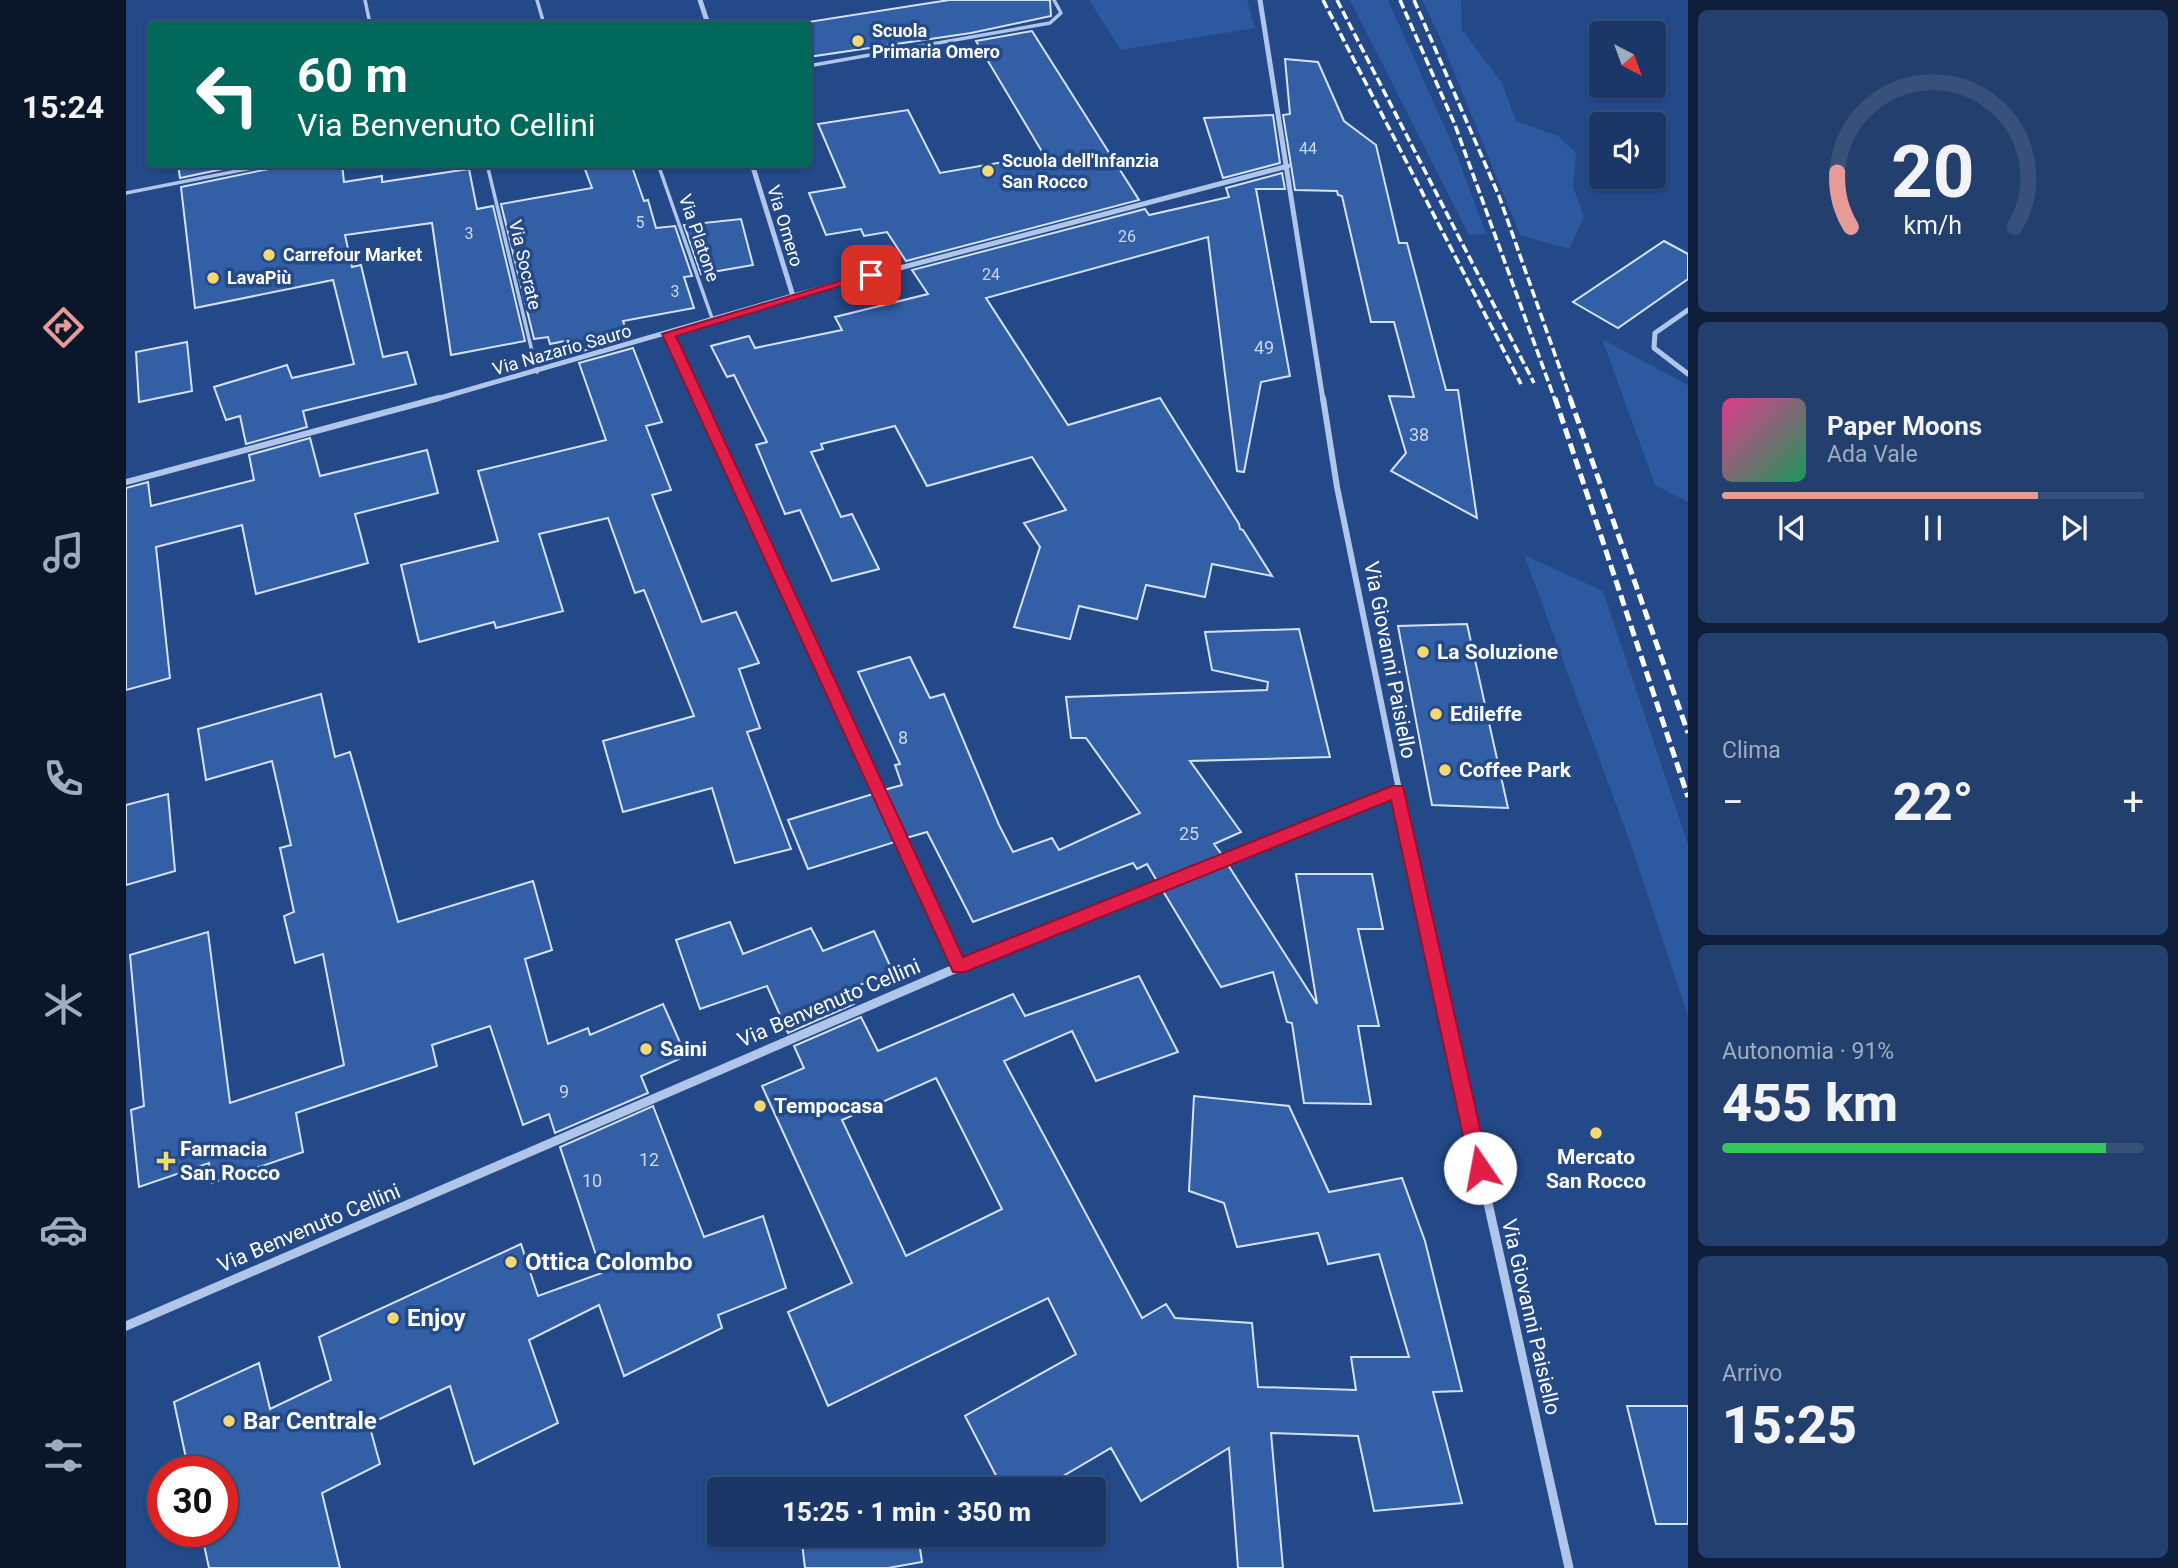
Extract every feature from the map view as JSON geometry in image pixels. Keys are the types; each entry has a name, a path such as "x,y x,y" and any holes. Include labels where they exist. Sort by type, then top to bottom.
{"street":[{"path":"700,0 707,21"},
{"name":"Via Giovanni Paisiello","path":"1260,0 1337,486 1397,791 1569,1568"},
{"name":"Via Nazario Sauro","path":"126,482 537,372 793,296 1288,166"},
{"name":"Via Omero","path":"753,168 793,296"},
{"path":"1688,310 1655,333 1654,348 1688,374"},
{"path":"668,334 959,967"},
{"name":"Via Benvenuto Cellini","path":"126,1326 959,967 1397,791"}],"lane":[{"path":"365,0 369,21"},
{"path":"537,0 543,21"},
{"path":"812,65 1050,23 1061,13 1054,0"},
{"path":"126,193 252,168"},
{"name":"Via Socrate","path":"488,168 537,372"},
{"name":"Via Platone","path":"659,168 713,321"}],"shaded area":[{"path":"1089,0 1247,0 1255,28 1121,50"},
{"path":"1350,0 1388,0 1457,155 1486,234 1469,235"},
{"path":"1422,0 1461,0 1462,30 1502,83 1516,121 1558,136 1576,153 1573,187 1584,217 1569,249 1520,235 1442,42"},
{"path":"1602,339 1688,385 1688,502 1655,485"},
{"path":"1524,555 1603,591 1688,844 1688,1016 1630,842"}],"building":[{"name":"Scuola Primaria Omero","path":"949,0 1050,0 1051,16 971,33 812,56 812,21"},
{"path":"1032,31 1139,200 906,261 887,232 864,236 861,229 826,235 809,193 845,187 818,124 908,110 940,173 1044,155 976,41"},
{"path":"1285,59 1318,62 1344,121 1376,145 1399,243 1407,243 1446,390 1458,390 1477,518 1391,471 1406,453 1389,396 1414,397 1394,322 1371,322 1342,196 1338,195 1337,191 1295,190 1283,115 1290,114"},
{"path":"1273,115 1280,163 1223,178 1204,118"},
{"path":"179,168 228,168 180,178"},
{"path":"273,168 342,168 344,182 382,176 382,182 469,169 477,209 493,206 525,341 451,355 432,223 345,235 352,267 361,265 383,357 407,352 416,384 303,411 307,427 246,444 240,416 226,420 214,387 287,365 292,378 354,364 333,280 195,308 181,187"},
{"path":"584,168 632,168 644,201 648,200 656,228 675,226 692,276 684,277 694,308 623,321 629,338 575,353 570,340 550,344 548,337 534,339 501,204 592,188"},
{"path":"1282,173 1285,189 1256,189 1290,376 1261,382 1244,472 1237,471 1208,237 986,298 1068,425 1160,398 1272,576 1212,564 1205,597 1146,585 1137,619 1079,606 1070,639 1014,627 1040,547 1024,523 1066,510 1032,457 927,486 895,426 821,444 823,449 811,452 841,517 852,514 879,569 832,581 800,510 785,514 756,445 767,442 734,375 727,377 711,346 749,336 755,348 842,330 835,317 928,294 912,270 1145,209 1149,215 1229,197 1226,188"},
{"path":"741,219 753,265 701,274 684,225"},
{"path":"1664,241 1688,254 1688,279 1618,328 1573,302"},
{"path":"187,342 192,391 139,402 136,352"},
{"path":"633,348 662,422 646,426 671,490 652,495 702,622 736,612 759,663 739,669 760,728 747,732 791,849 735,863 712,788 623,812 603,741 694,716 644,590 635,593 608,518 539,534 563,611 496,628 494,622 419,642 401,565 498,541 478,471 606,440 579,363"},
{"path":"310,438 320,476 427,450 438,493 355,514 368,563 256,594 242,525 156,547 170,678 126,690 126,488 148,482 151,506 254,480 249,455"},
{"path":"1467,624 1508,808 1432,805 1398,626"},
{"path":"1299,629 1330,757 1190,761 1241,832 1214,844 1222,855 1157,881 1147,864 1137,869 1133,863 973,922 927,832 906,838 884,790 902,785 895,765 900,764 858,672 910,657 930,698 944,694 1013,852 1052,838 1059,850 1140,813 1086,738 1071,738 1066,697 1267,690 1268,682 1212,670 1205,632"},
{"path":"321,694 335,757 350,752 398,922 533,881 552,950 525,959 548,1044 588,1028 590,1035 663,1004 686,1056 641,1076 648,1093 555,1133 549,1114 523,1125 490,1026 432,1045 437,1066 296,1113 303,1152 212,1183 209,1163 139,1187 131,1110 144,1106 130,955 208,932 230,1103 344,1065 323,954 295,963 284,916 294,912 280,848 291,845 272,761 206,780 198,729"},
{"path":"168,794 175,871 126,885 126,805"},
{"path":"873,794 895,842 808,869 788,820"},
{"path":"1228,865 1317,1004 1296,874 1372,874 1383,929 1358,929 1379,1026 1358,1026 1371,1104 1304,1103 1292,1023 1287,1022 1273,972 1221,987 1163,891"},
{"path":"730,922 743,954 811,928 823,951 874,931 893,972 847,990 854,1004 788,1033 767,986 700,1009 676,940"},
{"path":"1139,976 1178,1052 1096,1081 1072,1031 1004,1061 1142,1318 1166,1304 1175,1318 1252,1323 1258,1387 1356,1390 1351,1357 1409,1357 1379,1254 1328,1264 1318,1233 1237,1247 1224,1203 1189,1191 1194,1096 1289,1106 1329,1192 1402,1178 1425,1241 1462,1391 1433,1392 1462,1503 1374,1511 1358,1436 1271,1433 1283,1568 1238,1568 1229,1448 1141,1501 1111,1448 1061,1477 997,1477 965,1416 1076,1354 1048,1298 828,1406 788,1312 852,1283 762,1086 804,1068 794,1046 861,1017 878,1051 1013,994 1025,1016","holes":["936,1078 1002,1209 906,1256 842,1120"]},
{"path":"653,1106 704,1237 763,1216 786,1288 718,1315 722,1328 624,1376 599,1305 529,1340 558,1423 474,1464 450,1386 369,1424 380,1464 322,1493 340,1568 209,1568 204,1547 238,1547 238,1456 186,1456 174,1402 259,1363 270,1409 331,1380 319,1337 521,1244 538,1296 602,1273 560,1147"},
{"path":"1627,1406 1688,1406 1688,1524 1656,1524"},
{"path":"802,1547 920,1547 922,1562 888,1568 805,1568"}],"railway":[{"path":"1323,0 1521,384"},
{"path":"1337,0 1534,383"},
{"path":"1400,0 1455,125 1555,400"},
{"path":"1414,0 1499,196 1571,400"},
{"path":"1555,398 1688,797"},
{"path":"1570,398 1688,733"}],"place":[{"name":"Scuola Primaria Omero","path":"858,41"},
{"name":"Scuola dell'Infanzia San Rocco","path":"988,171"},
{"name":"Carrefour Market","path":"269,255"},
{"name":"LavaPiù","path":"213,278"},
{"name":"La Soluzione","path":"1423,652"},
{"name":"Edileffe","path":"1436,714"},
{"name":"Coffee Park","path":"1445,770"},
{"name":"Saini","path":"646,1049"},
{"name":"Tempocasa","path":"760,1106"},
{"name":"Mercato San Rocco","path":"1596,1133"},
{"name":"Farmacia San Rocco","path":"166,1161"},
{"name":"Ottica Colombo","path":"511,1262"},
{"name":"Enjoy","path":"393,1318"},
{"name":"Bar Centrale","path":"229,1421"}],"route":[{"path":"871,275 668,334 959,967 1397,791 1480,1168"}]}
